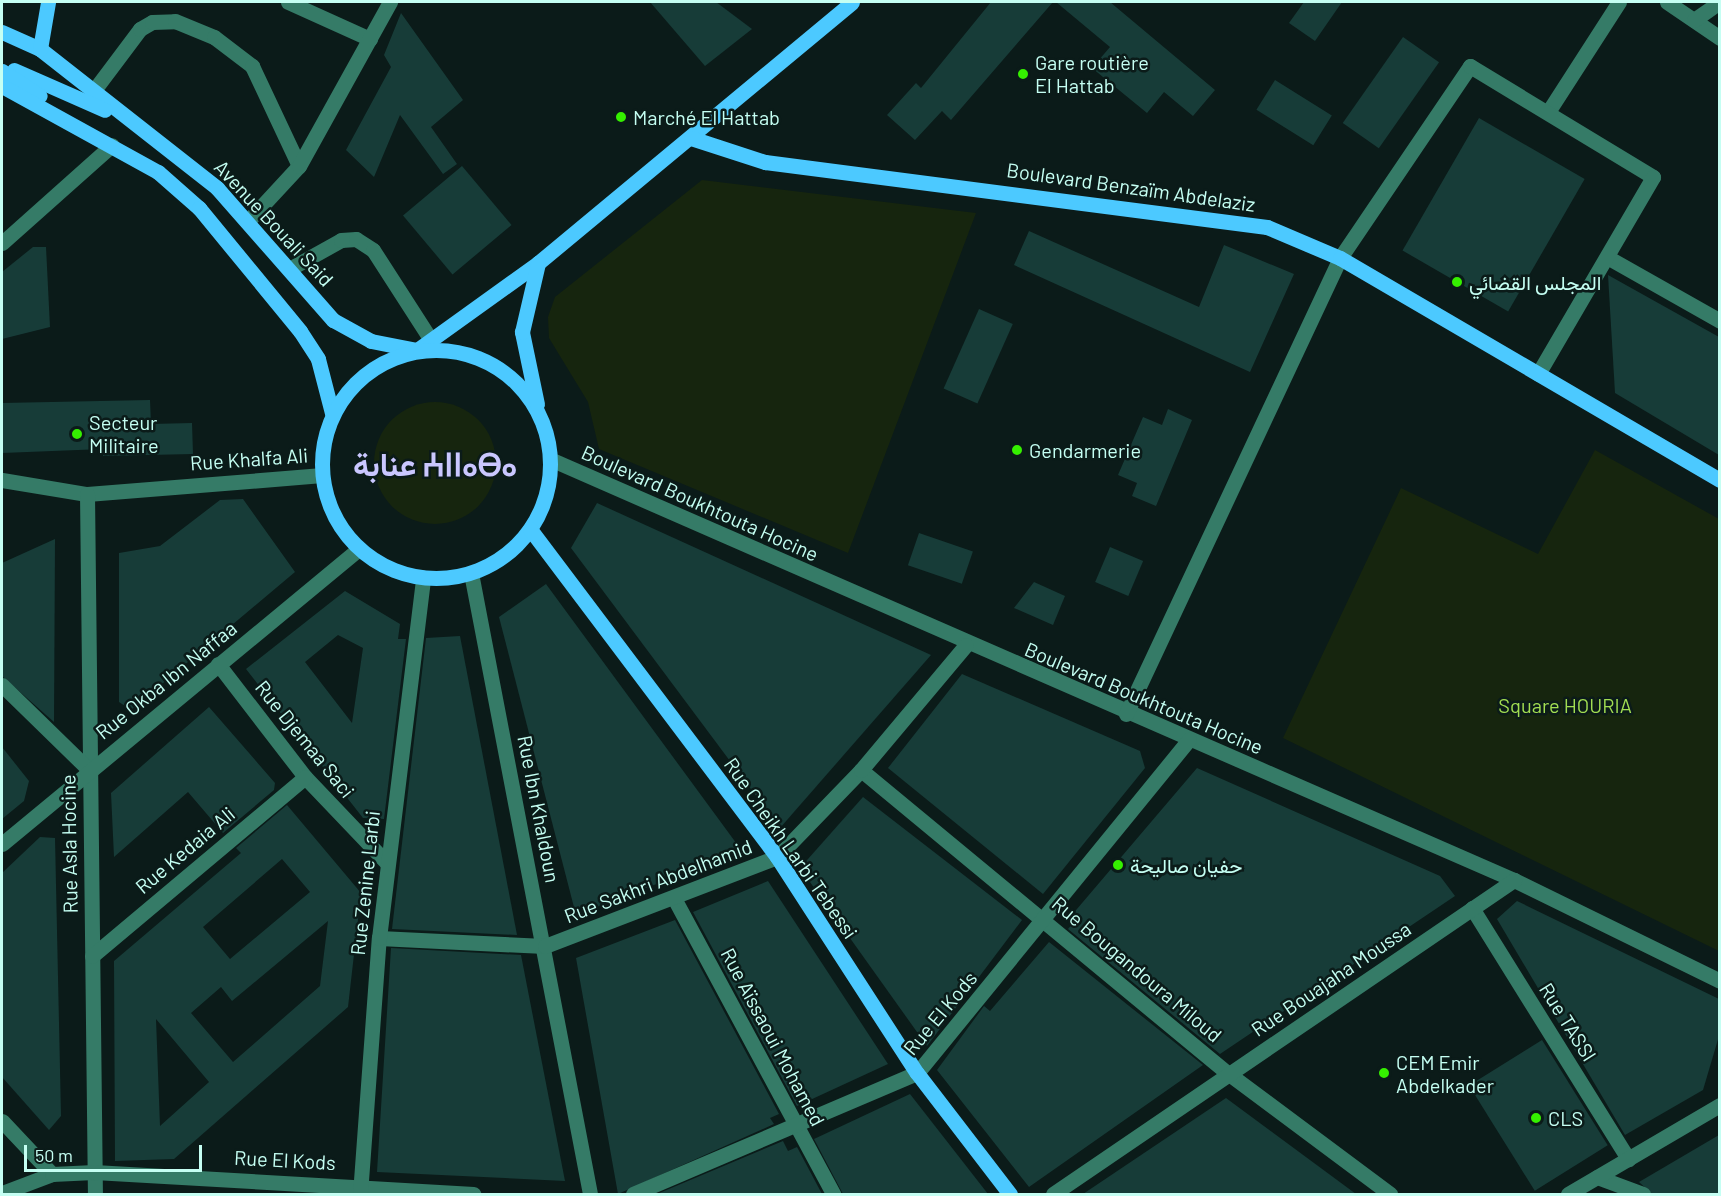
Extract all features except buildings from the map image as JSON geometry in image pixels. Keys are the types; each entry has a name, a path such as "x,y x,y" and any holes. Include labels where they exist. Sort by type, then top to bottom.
{"main road":[{"path":"39,49 48,2"},
{"path":"538,263 522,332 550,459 542,508 530,529 494,563 471,573 423,578 388,569 359,549 332,511 322,475 322,443 332,413 368,372 417,350 538,263 852,2"},
{"name":"Avenue Bouali Said","path":"2,32 39,49 121,117 183,159 248,221 291,268 333,320 371,341 417,350"},
{"name":"Avenue Bouali Said","path":"2,65 121,117"},
{"path":"2,71 112,145"},
{"path":"2,86 158,172 200,208 260,275 318,359 332,413"},
{"name":"Boulevard Benzaïm Abdelaziz","path":"691,138 765,162 1224,218 1267,226 1340,258 1719,480"},
{"path":"417,350 454,350 489,361 518,383 539,413"},
{"name":"Rue Cheikh Larbi Tebessi","path":"530,529 777,857 917,1073 1010,1194"}],"street":[{"path":"288,2 370,39"},
{"path":"248,221 299,166 390,2"},
{"path":"1548,111 1619,2"},
{"path":"1667,2 1719,38"},
{"path":"1694,20 1719,2"},
{"path":"92,93 140,29 153,22 175,21 214,37 252,66 299,166"},
{"path":"1125,714 1340,258 1470,66 1548,111 1653,177 1538,374"},
{"path":"2,243 112,145"},
{"path":"291,268 341,240 356,239 373,250 431,340"},
{"path":"1607,257 1719,321"},
{"name":"Boulevard Boukhtouta Hocine","path":"550,459 966,645 1514,880 1719,981"},
{"name":"Rue Khalfa Ali","path":"2,480 87,494 322,475"},
{"name":"Rue Asla Hocine","path":"87,494 94,1194"},
{"name":"Rue Okba Ibn Naffaa","path":"2,844 359,549"},
{"name":"Rue Ibn Khaldoun","path":"471,573 545,946 590,1194"},
{"name":"Rue Zenine Larbi","path":"360,1190 379,938 423,578"},
{"name":"Rue Sakhri Abdelhamid","path":"379,938 545,946 675,900 777,857 861,770 966,645"},
{"name":"Rue Djemaa Saci","path":"218,664 305,777 387,863"},
{"path":"2,685 89,770"},
{"name":"Rue El Kods","path":"633,1194 917,1073 1189,740"},
{"name":"Rue Bougandoura Miloud","path":"861,770 1045,919 1228,1074 1390,1194"},
{"name":"Rue Kedaia Ali","path":"92,956 305,777"},
{"name":"Rue Bouajaha Moussa","path":"1053,1194 1514,880"},
{"name":"Rue Aïssaoui Mohamed","path":"675,900 833,1194"},
{"name":"Rue TASSI","path":"1472,908 1628,1159"},
{"path":"1568,1194 1719,1105"},
{"path":"2,1121 52,1174"},
{"name":"Rue El Kods","path":"2,1193 52,1174 94,1172 360,1190 473,1194"},
{"path":"1597,1177 1643,1194"}],"green space":[{"path":"702,180 976,213 848,553 599,449 588,402 549,338 548,317 555,297"},
{"path":"435,402 458,407 469,412 478,420 486,429 491,440 496,463 491,486 486,497 478,506 469,514 458,519 435,524 412,519 401,514 392,506 384,497 379,486 374,463 379,440 384,429 392,420 401,412 412,407"},
{"name":"Square HOURIA","path":"1595,450 1719,519 1719,951 1283,738 1401,488 1538,554"}],"place":[{"name":"Gare routière El Hattab","path":"1023,74"},
{"name":"Marché El Hattab","path":"621,117"},
{"name":"المجلس القضائي","path":"1457,282"},
{"name":"Secteur Militaire","path":"77,434"},
{"name":"Gendarmerie","path":"1017,450"},
{"name":"حفيان صاليحة","path":"1118,865"},
{"name":"CEM Emir Abdelkader","path":"1384,1073"},
{"name":"CLS","path":"1536,1118"}],"district":[{"name":"عنابة ⵄⵏⵏⴰⴱⴰ","path":"435,463"}]}
